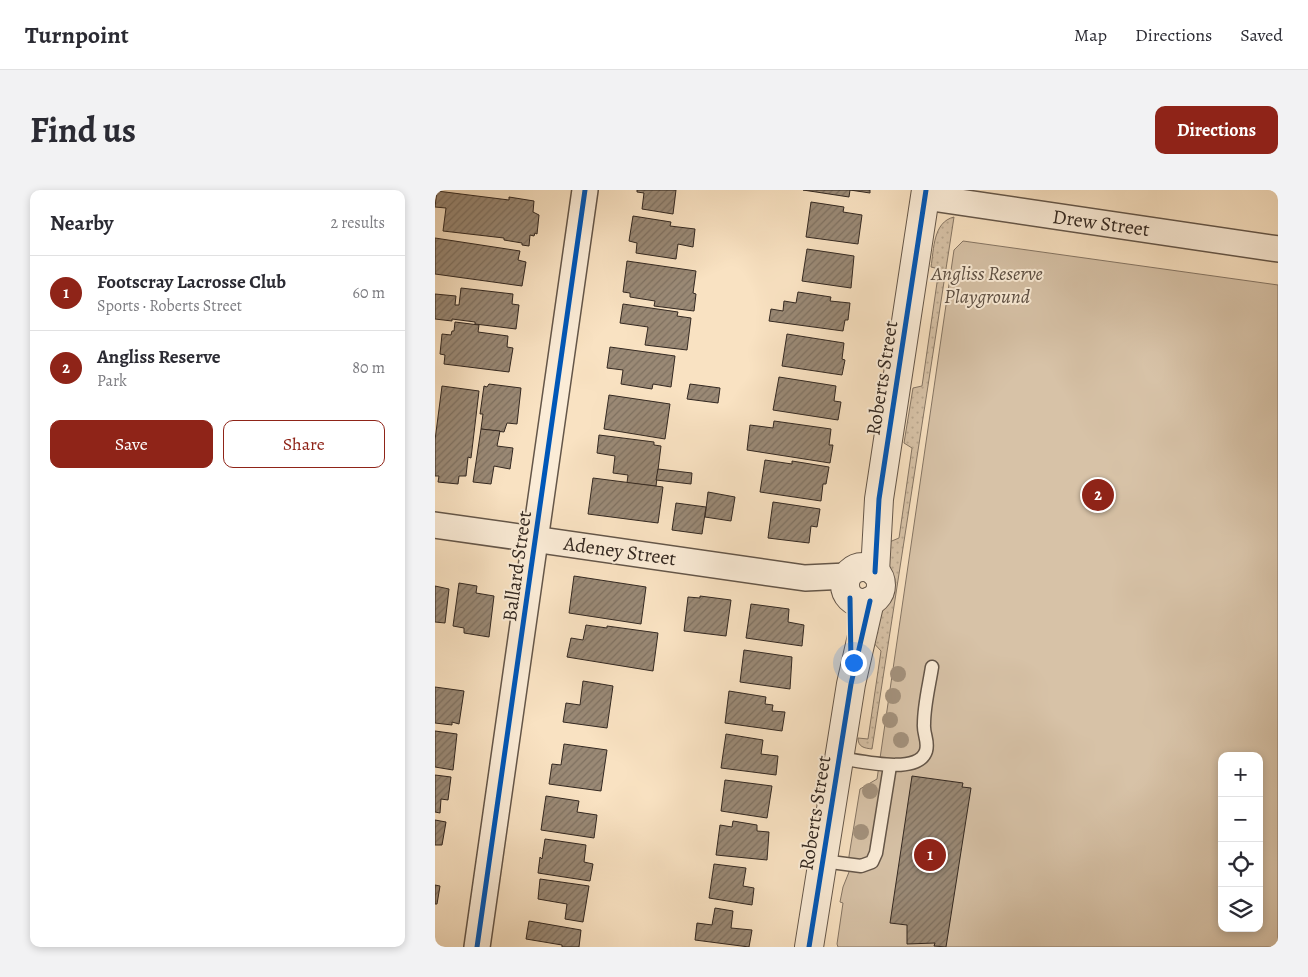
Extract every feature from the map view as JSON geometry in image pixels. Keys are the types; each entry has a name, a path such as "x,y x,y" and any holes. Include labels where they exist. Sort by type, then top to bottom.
{"street":[{"name":"Ballard Street","path":"477,947 585,190"},
{"name":"Drew Street","path":"925,194 1278,249"},
{"name":"Roberts Street","path":"809,947 851,684 858,585 879,499 925,194"},
{"name":"Adeney Street","path":"435,524 858,585"}],"lane":[{"path":"839,758 889,766 906,764 917,760 925,752 927,744 923,725 932,667"},
{"path":"823,861 861,866 872,862 876,853 889,766"}],"green space":[{"path":"954,217 872,749 869,749 860,745 858,738 868,739 881,651 871,640 889,583 887,543 899,538 912,448 904,443 913,388 922,386 939,269 931,267 934,245 938,230 942,224"},
{"name":"Angliss Reserve Playground","path":"963,241 1278,285 1278,947 838,947 843,903 840,902 849,872 849,856 860,789 877,779 954,250"}],"building":[{"path":"637,190 676,190 673,214 642,209 644,193 637,192"},
{"path":"803,190 850,190 849,197"},
{"path":"850,190 870,190 870,193"},
{"path":"437,191 509,200 509,197 534,201 533,212 539,215 537,234 535,233 534,236 530,235 529,246 504,240 504,238 443,231 446,208 435,207"},
{"path":"811,202 844,207 843,212 862,215 858,244 806,237"},
{"path":"633,216 671,222 670,226 695,229 693,247 678,244 676,259 636,253 637,243 629,241"},
{"path":"435,238 520,251 518,260 526,262 522,286 435,274"},
{"path":"807,249 854,256 851,288 802,281"},
{"path":"627,261 696,271 693,293 696,294 694,311 654,306 655,301 630,297 630,293 623,292"},
{"path":"461,288 513,294 512,304 519,305 516,329 452,319 452,321 435,319 435,294 456,296 455,305 459,305"},
{"path":"798,292 831,297 830,301 850,303 848,320 845,320 843,331 769,321 771,309 783,311 784,301 796,303"},
{"path":"623,304 678,312 677,316 691,318 687,350 645,345 648,327 620,323"},
{"path":"455,322 479,325 478,332 508,336 507,347 513,348 509,372 444,364 445,355 440,354 442,334 451,335 452,331 454,331"},
{"path":"787,334 844,343 842,359 845,360 842,375 782,366"},
{"path":"610,347 675,356 671,387 653,384 652,389 621,384 623,370 607,368"},
{"path":"779,377 836,386 834,401 841,402 838,420 773,410"},
{"path":"489,384 521,388 517,424 507,423 504,432 481,429 483,414 480,414 484,386 487,387"},
{"path":"690,384 720,388 718,403 687,399"},
{"path":"442,386 479,391 471,458 468,457 466,476 459,476 458,484 438,482 439,476 435,476 435,440"},
{"path":"609,395 670,404 665,439 604,429"},
{"path":"774,421 831,429 829,445 833,445 830,463 747,450 750,425 773,428"},
{"path":"481,429 500,431 497,446 513,448 510,469 494,466 491,484 473,482"},
{"path":"599,435 654,442 654,445 661,446 656,486 627,483 628,475 613,473 615,456 597,453"},
{"path":"765,460 792,464 792,461 829,467 826,484 823,484 821,501 760,492"},
{"path":"658,469 692,473 691,484 656,480"},
{"path":"593,478 663,487 658,523 588,514"},
{"path":"708,492 735,497 731,521 705,517"},
{"path":"773,502 820,509 817,527 811,526 809,543 768,538"},
{"path":"676,503 706,507 702,534 672,530"},
{"path":"574,576 646,587 641,624 569,613"},
{"path":"459,583 477,586 476,593 494,596 489,637 464,633 464,628 453,626"},
{"path":"435,586 449,589 445,623 435,622"},
{"path":"700,596 731,600 726,636 684,631 688,597 700,598"},
{"path":"751,604 789,609 788,622 804,625 802,646 746,638"},
{"path":"586,625 658,633 653,671 567,657 571,638 583,640"},
{"path":"744,650 792,657 790,689 740,682"},
{"path":"583,681 613,686 607,728 563,722 566,703 580,705"},
{"path":"435,687 464,691 459,724 452,722 452,725 435,723"},
{"path":"729,691 766,697 765,704 773,705 772,711 785,712 782,731 725,723"},
{"path":"435,731 457,734 453,770 435,767"},
{"path":"726,734 763,740 761,754 778,756 776,775 721,768"},
{"path":"564,744 607,750 601,791 549,784 552,764 561,765"},
{"path":"435,775 451,777 448,800 441,799 440,813 435,812"},
{"path":"912,776 963,783 962,787 971,788 946,947 934,946 935,943 907,944 907,925 890,923"},
{"path":"725,780 772,786 767,818 721,811"},
{"path":"546,796 579,801 577,812 597,815 594,838 541,830"},
{"path":"435,820 446,822 442,845 435,845"},
{"path":"733,821 757,825 757,831 769,832 767,860 716,855 720,825 732,827"},
{"path":"545,839 586,845 584,862 593,864 590,881 538,873"},
{"path":"714,864 746,868 743,886 754,888 752,905 709,898"},
{"path":"540,879 589,886 583,922 565,919 567,904 538,899"},
{"path":"435,885 440,886 437,904 435,904"},
{"path":"715,908 733,911 731,928 752,930 749,947 695,940 697,923 712,925"},
{"path":"529,921 581,930 579,947 562,947 562,945 526,939"}],"cycle path":[{"path":"477,947 585,190"},
{"path":"875,572 879,499 926,190"},
{"path":"850,598 851,664"},
{"path":"809,947 851,684 870,601"}],"place":[{"name":"Angliss Reserve","path":"1098,495"},
{"name":"Footscray Lacrosse Club","path":"930,855"}]}
